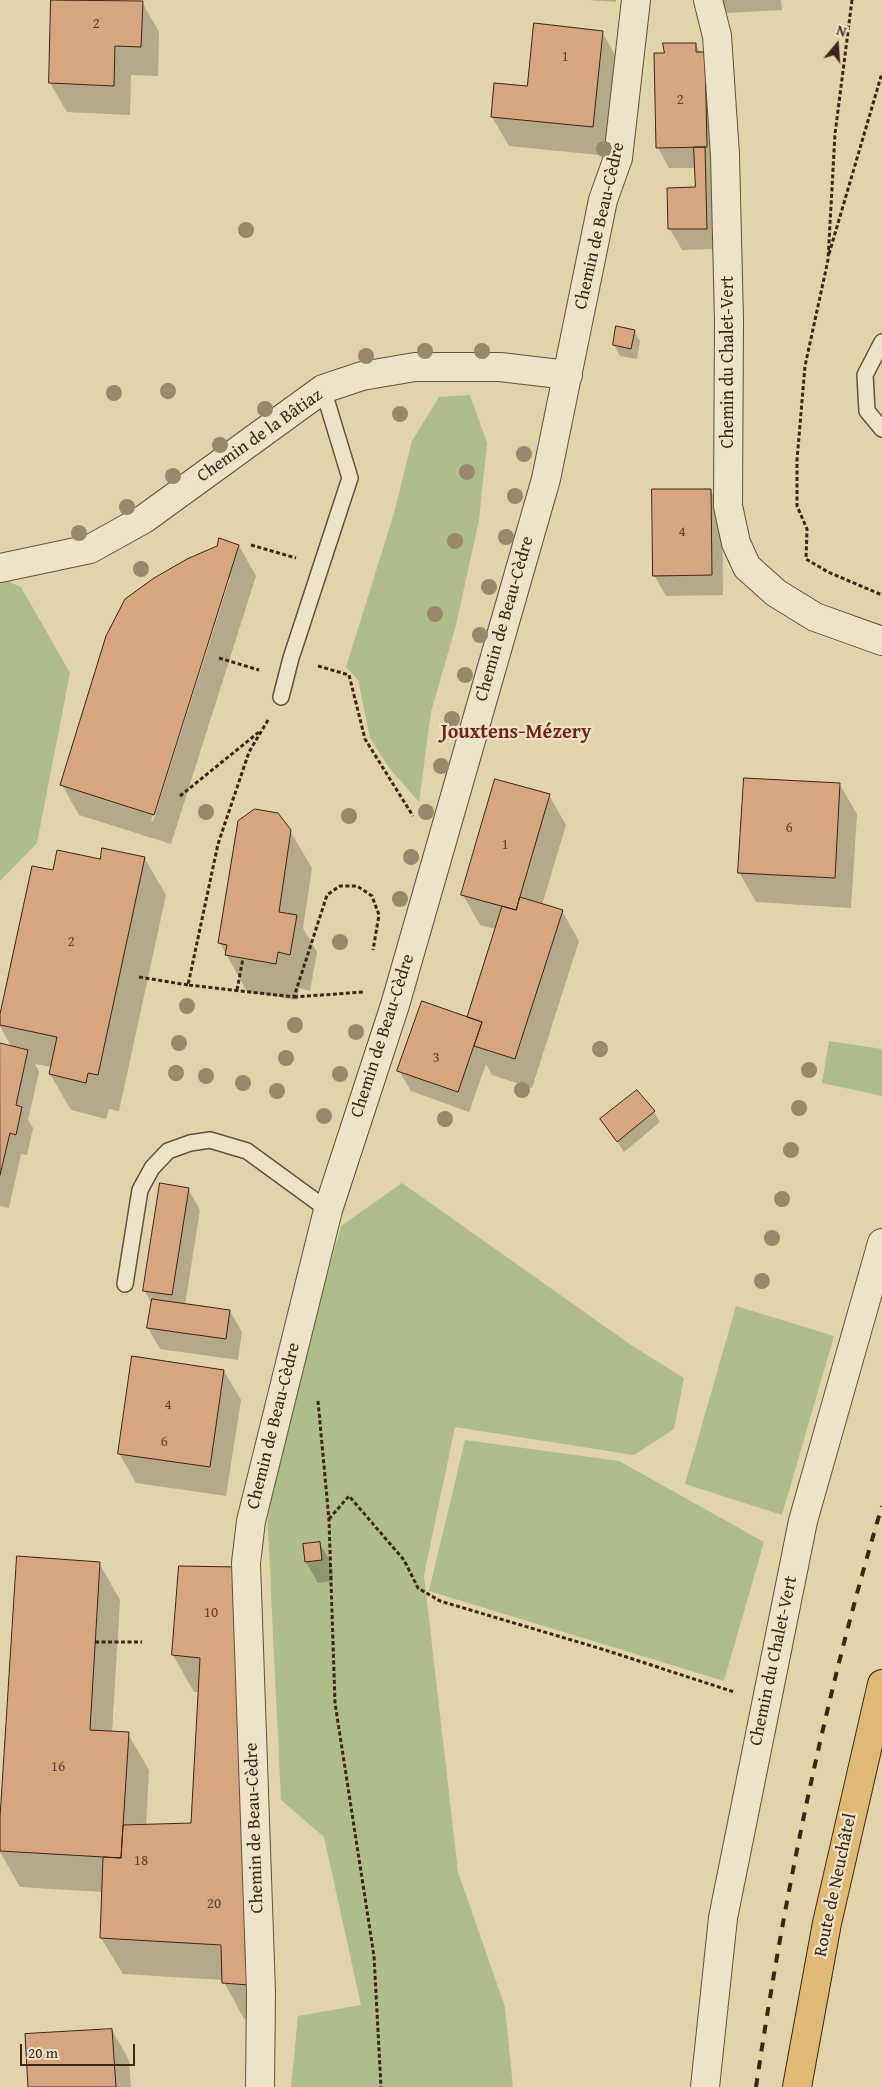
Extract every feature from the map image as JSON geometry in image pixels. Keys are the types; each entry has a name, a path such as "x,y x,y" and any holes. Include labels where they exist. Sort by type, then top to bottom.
{"main road":[{"name":"Route de Neuchâtel","path":"797,2087 827,1923 882,1684"}],"street":[{"name":"Chemin de Beau-Cèdre","path":"260,2087 260,1982 246,1563 251,1520 328,1210 395,1005 546,479 603,200 618,158 636,0"},
{"name":"Chemin du Chalet-Vert","path":"708,0 717,36 725,155 729,320 728,506 736,543 747,567 776,593 815,618 882,641"},
{"name":"Chemin de la Bâtiaz","path":"0,568 90,549 144,519 323,389 362,376 415,367 500,367 568,375"},
{"name":"Chemin du Chalet-Vert","path":"705,2087 723,1918 803,1520 882,1243"}],"lane":[{"path":"882,342 865,375 867,411 882,429"},
{"path":"281,696 291,658 350,478 323,389"},
{"path":"125,1284 140,1190 152,1168 168,1151 190,1143 210,1140 247,1150 328,1210"}],"path":[{"path":"828,260 835,134 852,0"},
{"path":"882,72 828,260 805,366 797,460 797,506 807,529 806,559 828,572 882,595"},
{"path":"251,545 321,566"},
{"path":"219,658 286,679"},
{"path":"291,658 349,676 365,739 406,805"},
{"path":"188,985 218,844 249,752 281,696"},
{"path":"180,796 262,730"},
{"path":"294,997 327,895 340,886 357,886 372,896 380,915 372,953"},
{"path":"237,990 243,958"},
{"path":"139,978 294,997 365,992 395,1005"},
{"path":"317,1396 329,1520 335,1703 374,1956 381,2087"},
{"path":"329,1520 348,1496 404,1560 418,1588 440,1602 605,1650 766,1702"},
{"path":"95,1642 142,1642"}],"green space":[{"path":"470,395 487,443 479,520 456,625 431,712 419,802 390,769 370,738 358,680 346,667 395,510 412,441 439,397"},
{"path":"0,578 21,587 70,673 37,843 0,881"},
{"path":"829,1041 882,1049 882,1096 822,1083"},
{"path":"402,1183 631,1345 684,1378 674,1429 634,1455 455,1427 424,1575 458,1872 505,2007 513,2087 291,2087 298,2016 361,2005 324,1837 281,1800 266,1489 341,1226"},
{"path":"736,1306 834,1336 782,1515 685,1484"},
{"path":"465,1440 619,1461 764,1542 724,1681 429,1591"}],"building":[{"path":"51,0 143,1 141,47 115,46 114,86 49,83"},
{"path":"534,23 603,31 593,127 491,117 494,83 527,86"},
{"path":"663,43 696,43 696,52 705,52 707,147 656,148 654,53 664,53"},
{"path":"694,147 705,147 707,229 668,229 667,188 695,187"},
{"path":"616,326 635,330 631,349 613,345"},
{"path":"652,489 711,489 712,575 653,576"},
{"path":"219,538 239,545 154,815 60,785 106,636 125,599 154,578 187,559 217,546"},
{"path":"744,778 840,783 835,878 738,873"},
{"path":"495,779 550,794 516,910 461,895"},
{"path":"255,809 278,813 291,830 279,912 297,915 290,955 278,952 276,964 225,955 227,945 218,943 238,821"},
{"path":"102,848 145,857 98,1075 88,1073 86,1083 49,1074 57,1037 0,1025 0,1014 32,866 53,870 57,850 100,859"},
{"path":"520,897 563,910 515,1059 474,1046 482,1022 467,1017 502,906 516,910"},
{"path":"422,1001 482,1022 458,1092 397,1071"},
{"path":"0,1043 28,1050 16,1105 22,1107 16,1135 10,1133 0,1175"},
{"path":"637,1090 655,1111 617,1142 600,1119"},
{"path":"160,1183 189,1188 172,1295 143,1291"},
{"path":"152,1299 230,1310 226,1339 147,1328"},
{"path":"132,1356 224,1370 210,1467 118,1454"},
{"path":"320,1542 322,1560 305,1562 303,1544"},
{"path":"17,1556 100,1562 90,1730 129,1732 121,1858 0,1851 0,1818"},
{"path":"179,1566 237,1567 249,1985 222,1983 221,1945 100,1938 103,1857 121,1858 123,1825 191,1823 200,1658 172,1655"},
{"path":"112,2029 116,2087 28,2087 25,2034"}],"railway":[{"path":"756,2087 780,1940 809,1794 842,1649 882,1506"}],"district":[{"name":"Jouxtens-Mézery","path":"516,733"}]}
